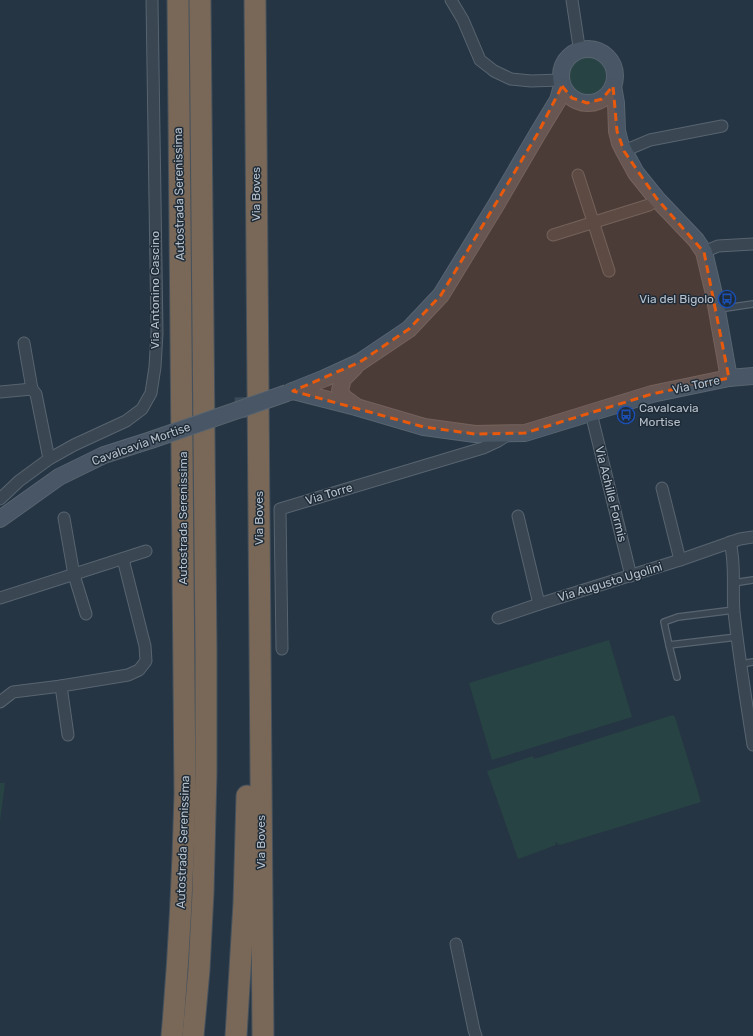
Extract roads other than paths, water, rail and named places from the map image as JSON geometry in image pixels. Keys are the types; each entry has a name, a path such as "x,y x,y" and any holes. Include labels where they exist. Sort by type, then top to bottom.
{"highway":[{"name":"Autostrada Serenissima","path":"172,1036 182,900 185,794 178,0"},
{"name":"Autostrada Serenissima","path":"193,1036 199,970 203,894 206,766 200,0"},
{"name":"Via Boves","path":"241,0 246,397"},
{"name":"Via Boves","path":"254,0 263,1036"},
{"name":"Via Boves","path":"236,1036 244,903 248,778 246,418"}],"street":[{"name":"Via Antonino Cascino","path":"0,498 19,481 48,459 126,421 142,409 151,393 155,367 157,333 152,0"},
{"path":"451,0 463,20 480,60 494,71 511,79 562,83"},
{"path":"572,0 580,50"},
{"path":"586,49 598,51 608,58 614,69 615,75 612,86 607,95 598,101 587,103 577,101 565,90 562,83 561,74 564,64 571,55 580,50 586,49"},
{"name":"Cavalcavia Mortise","path":"0,519 59,477 104,455 290,392 360,362 409,329 441,295 496,206 558,100 562,83"},
{"path":"612,86 616,103 616,131 620,143 636,173 656,199 696,240 704,252 717,309 729,378"},
{"path":"624,151 650,140 722,126"},
{"path":"578,175 609,271"},
{"path":"553,235 649,205 656,199"},
{"path":"704,252 718,246 753,244"},
{"path":"24,344 32,389 36,394 48,459"},
{"name":"Cavalcavia Mortise","path":"356,407 342,397 340,390 343,379 360,362"},
{"name":"Via Torre","path":"525,433 652,394 729,378 753,376"},
{"path":"0,392 32,389"},
{"name":"Cavalcavia Mortise","path":"290,392 356,407 424,427 475,434 525,433"},
{"name":"Via Achille Formis","path":"590,413 631,576"},
{"name":"Via Torre","path":"282,649 280,508 483,448 509,434"},
{"path":"662,488 680,560"},
{"path":"518,516 539,604"},
{"path":"64,518 74,575 86,614"},
{"name":"Via Augusto Ugolini","path":"498,618 680,560 730,542 753,537"},
{"path":"730,542 733,555 734,610 737,637 752,725 753,745"},
{"path":"0,598 146,551"},
{"path":"0,702 13,692 128,675 139,670 146,661 145,646 123,559"},
{"path":"61,686 68,735"},
{"path":"456,944 476,1036"}],"lane":[{"path":"717,309 753,304"},
{"path":"734,583 753,580"},
{"path":"677,677 664,622 678,617 734,610"},
{"path":"669,645 737,637"},
{"path":"741,664 753,662"}],"tunnel":[{"path":"245,397 246,418"}],"place":[{"name":"Via del Bigolo","path":"727,299"},
{"name":"Cavalcavia Mortise","path":"626,415"}]}
